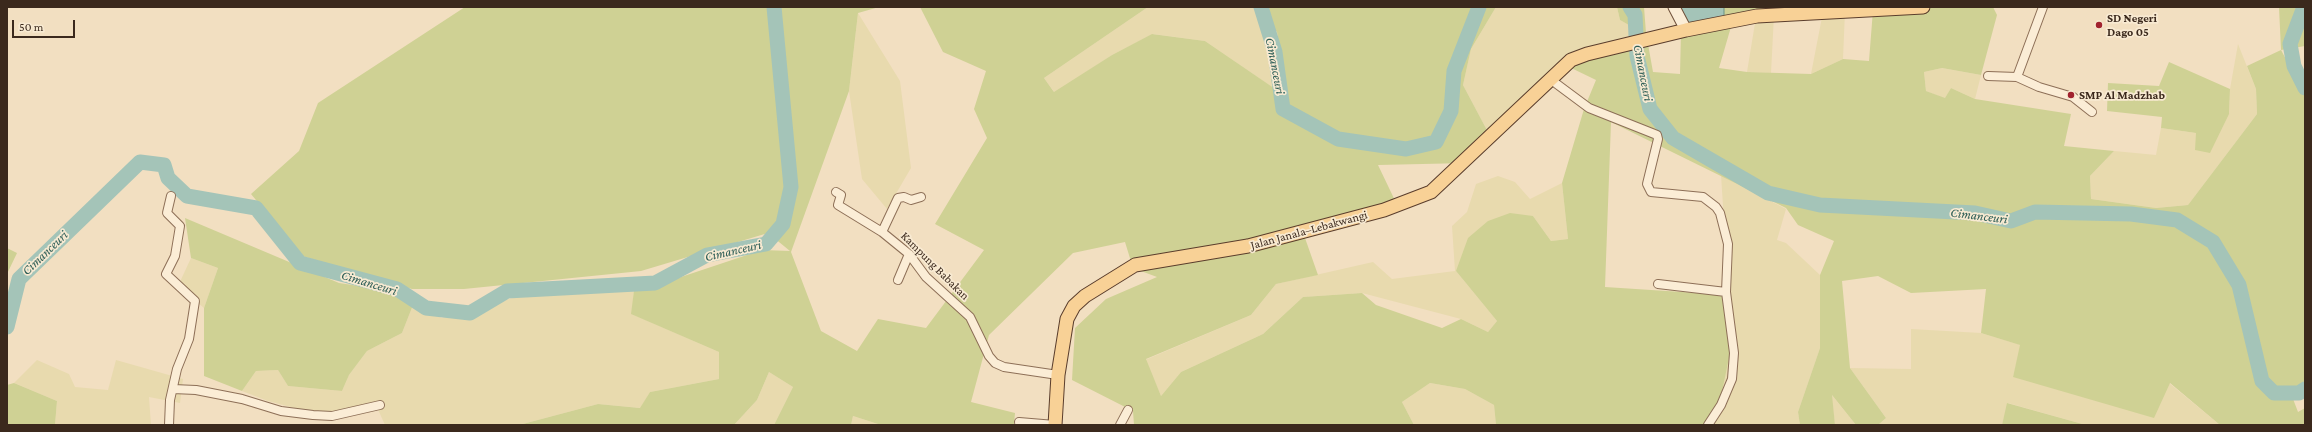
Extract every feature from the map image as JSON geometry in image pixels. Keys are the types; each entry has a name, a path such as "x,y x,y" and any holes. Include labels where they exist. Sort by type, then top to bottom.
{"main road":[{"path":"1686,30 1757,16 1923,7"},
{"name":"Jalan Janala–Lebakwangi","path":"1055,425 1058,375 1067,319 1074,306 1085,296 1135,265 1248,246 1412,201 1436,188 1550,79 1572,60 1622,45 1686,30"}],"street":[{"path":"1674,7 1686,30"},
{"path":"2017,77 2043,7"},
{"path":"1988,76 2017,77 2039,87 2073,97 2092,112"},
{"path":"1550,79 1589,108 1657,135 1658,139 1647,184 1651,192 1703,197 1716,207 1726,232 1726,292 1734,353 1732,379 1721,405 1708,425"},
{"name":"Kampung Babakan","path":"836,192 841,195 838,205 882,232 909,254 926,277 970,317 989,356 995,363 1004,367 1058,375"},
{"path":"169,425 170,400 177,369 189,339 195,301 166,274 175,256 180,226 167,213 171,196"},
{"path":"882,232 898,198 904,197 911,200 921,197"},
{"path":"898,280 909,254"},
{"path":"1658,284 1726,292"},
{"path":"173,389 196,390 242,399 281,411 313,415 332,416 380,405"},
{"path":"1120,425 1128,410"},
{"path":"1019,422 1055,425"}],"shaded area":[{"path":"1148,7 1254,7 1277,32 1288,98 1205,41 1153,34 1112,55 1055,93 1044,78"},
{"path":"1496,7 1617,7 1620,20 1646,33 1565,65 1489,134 1463,85 1471,49"},
{"path":"1672,7 1724,7 1724,21 1690,27"},
{"path":"1845,11 1843,59 1811,74 1823,12"},
{"path":"858,13 900,81 911,168 887,209 862,179 849,91"},
{"path":"1774,15 1771,73 1747,72 1756,17"},
{"path":"2238,44 2256,89 2257,114 2188,205 2156,208 2091,199 2090,176 2114,151 2156,155 2161,128 2196,133 2229,114 2230,89"},
{"path":"1942,68 1981,75 1975,99 1951,88 1945,99 1926,91 1924,72"},
{"path":"1721,175 1786,209 1777,240 1786,243 1820,275 1820,348 1798,412 1800,425 1708,425 1732,343"},
{"path":"1498,176 1515,182 1530,199 1562,183 1568,239 1551,241 1533,216 1456,271 1497,321 1488,332 1461,319 1362,293 1303,297 1263,334 1181,372 1161,396 1145,360 1251,315 1276,284 1373,262 1392,279 1455,271 1452,226 1467,212 1476,184"},
{"path":"191,258 218,268 204,308 178,286"},
{"path":"635,283 632,314 719,352 719,379 650,392 641,408 598,404 519,425 385,425 376,405 321,415 268,401 242,391 256,371 278,370 288,386 342,391 349,375 367,351 402,333 413,305 442,318 541,290"},
{"path":"1911,329 1981,333 2021,345 2013,377 2169,383 2220,425 2086,425 2008,403 2002,425 1878,425 1886,418 1850,368 1911,369"},
{"path":"37,360 69,374 75,387 108,390 116,360 183,379 180,403 149,397 151,425 55,425 57,401 14,383"},
{"path":"769,372 793,387 774,425 734,425 757,400"},
{"path":"1430,383 1465,389 1494,405 1496,425 1414,425 1402,402"},
{"path":"1831,394 1856,425 1835,425"},
{"path":"853,416 881,425 851,425"}],"green space":[{"path":"465,7 879,7 858,13 849,91 791,252 821,331 857,351 878,319 926,328 984,250 935,224 987,138 974,109 986,71 943,52 920,7 1148,7 1044,78 1054,92 1112,55 1152,34 1205,41 1287,97 1277,32 1254,7 1496,7 1471,49 1463,85 1489,134 1467,163 1378,165 1400,211 1305,238 1318,275 1276,284 1251,315 1146,359 1161,396 1181,372 1263,334 1303,297 1362,293 1376,305 1442,328 1461,319 1488,332 1497,321 1456,271 1468,238 1488,221 1510,213 1533,216 1551,241 1568,239 1562,183 1584,109 1596,80 1565,65 1645,34 1620,20 1617,7 1644,7 1646,33 1653,72 1680,74 1681,31 1724,21 1724,7 1993,7 1997,15 1981,75 1942,68 1924,72 1926,91 1945,98 1951,88 1975,99 2071,114 2064,146 2114,151 2090,176 2091,199 2156,208 2188,205 2257,114 2256,89 2247,66 2281,50 2305,95 2305,382 2290,391 2298,412 2305,408 2305,425 2220,425 2170,383 2154,418 2013,377 2020,345 1981,333 1986,289 1911,293 1878,276 1842,281 1850,368 1886,418 1878,425 1856,425 1832,395 1835,425 1800,425 1798,412 1820,348 1820,275 1834,241 1798,225 1786,208 1611,122 1605,287 1728,295 1732,343 1717,416 1708,425 1496,425 1494,405 1465,389 1430,383 1402,402 1414,425 1134,425 1133,411 1072,380 1075,328 1106,299 1157,277 1133,268 1125,242 1073,253 989,335 971,402 1015,413 1014,425 881,425 853,416 851,425 774,425 793,387 769,372 757,400 734,425 519,425 598,404 640,408 650,392 719,379 719,352 631,314 635,283 663,283 762,250 790,251 768,233 641,271 464,289 412,289 302,256 251,194 299,151 318,103","holes":["1873,10 1869,61 1843,59 1811,74 1747,72 1719,68 1733,20"]},
{"path":"2279,7 2305,7 2305,46 2281,50"},
{"path":"2169,62 2230,89 2229,114 2210,153 2195,150 2196,133 2161,128 2162,117 2107,111 2108,83 2159,86"},
{"path":"185,218 339,283 379,289 413,305 402,333 367,351 349,375 342,391 288,386 278,370 256,371 242,391 204,376 204,308 218,268 191,258"},
{"path":"7,248 17,253 7,274"},
{"path":"14,383 57,401 55,425 7,425 7,385"},
{"path":"2007,403 2086,425 2002,425"}],"waterway":[{"name":"Cimanceuri","path":"7,327 19,279 140,162 164,165 168,178 187,196 256,208 300,263 397,289 426,308 470,313 507,291 655,283 707,255 766,244 783,224 791,187 774,7"},
{"name":"Cimanceuri","path":"1261,7 1275,52 1283,109 1338,139 1406,149 1436,142 1451,111 1454,71 1479,7"},
{"name":"Cimanceuri","path":"1630,7 1635,15 1637,56 1650,109 1673,138 1768,193 1820,205 1975,213 2011,221 2035,212 2131,214 2177,220 2213,242 2239,285 2262,381 2274,393 2299,393 2305,389"},
{"name":"Cimanceuri","path":"2304,7 2290,44 2294,66 2305,88"}],"place":[{"name":"SD Negeri Dago 05","path":"2099,25"},
{"name":"SMP Al Madzhab","path":"2071,95"}]}
